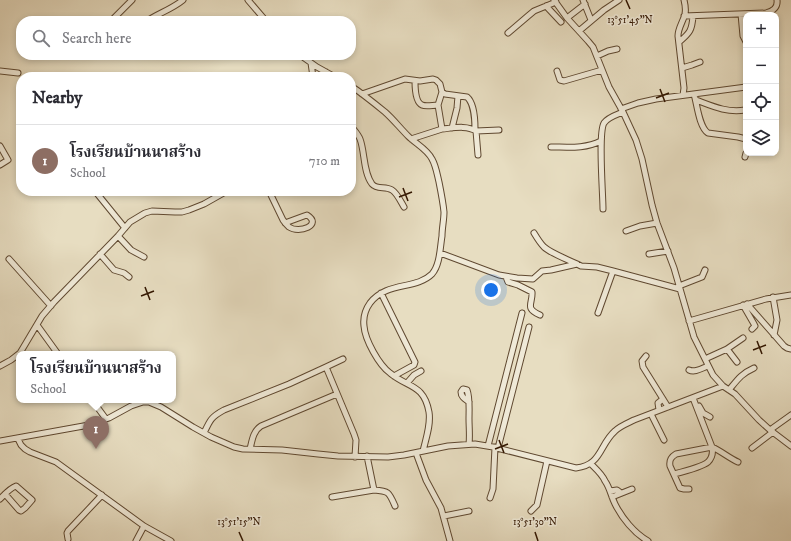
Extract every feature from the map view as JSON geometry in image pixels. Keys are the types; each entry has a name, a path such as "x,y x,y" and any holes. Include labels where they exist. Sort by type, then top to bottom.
{"street":[{"path":"116,16 132,0"},
{"path":"154,16 176,6 183,0"},
{"path":"248,0 262,16"},
{"path":"579,31 591,20 619,0"},
{"path":"683,95 684,88 678,31 686,10 684,0"},
{"path":"684,16 770,12 777,6 777,0"},
{"path":"508,33 528,16 555,1 567,18 591,44 609,88 622,110 636,140 657,223 674,268 694,337 708,366 716,380 735,394 771,431 791,446"},
{"path":"567,18 584,2 591,20"},
{"path":"546,6 561,22"},
{"path":"741,14 743,36"},
{"path":"679,42 687,36 690,31 693,16"},
{"path":"597,56 617,49"},
{"path":"306,60 326,72"},
{"path":"682,68 700,62"},
{"path":"310,63 312,72"},
{"path":"557,71 560,80 564,81 602,70"},
{"path":"0,71 16,73"},
{"path":"362,94 405,79 416,81 436,80 440,84 442,92 438,104 442,129"},
{"path":"416,81 415,91 419,103 426,106 438,104"},
{"path":"603,210 601,141 603,124 606,121 622,110 638,103 683,95 743,87"},
{"path":"356,90 386,113 431,157 436,171 443,203 444,212 440,253 435,269 429,276 381,293 368,305 364,319 364,328 367,337 385,368 394,376 408,383 422,394 429,411 429,422 424,451"},
{"path":"442,92 467,98 471,101 478,155"},
{"path":"694,94 702,126 705,131 708,133 743,138"},
{"path":"452,128 458,108 458,96"},
{"path":"696,100 721,109 732,111 743,110"},
{"path":"411,139 442,129 464,128 475,130 499,130"},
{"path":"356,134 359,138 366,171 372,184 393,190 404,207"},
{"path":"551,147 583,147 596,144 601,141"},
{"path":"0,146 8,160 0,165"},
{"path":"99,196 125,228"},
{"path":"21,351 42,316 130,222 145,213 152,211 182,212 189,210 218,196"},
{"path":"272,196 285,222 290,228 300,230 310,226 313,222 307,215 285,222"},
{"path":"626,231 640,226 657,223"},
{"path":"534,233 543,246 581,266 597,267 680,287 702,277 705,270"},
{"path":"118,236 131,250 144,257"},
{"path":"650,254 668,251"},
{"path":"440,253 506,277 533,279 542,271 577,264"},
{"path":"100,254 114,270 120,271 129,277"},
{"path":"9,259 51,306"},
{"path":"598,313 613,271"},
{"path":"506,277 508,282 532,292 531,308 534,312 540,315"},
{"path":"381,293 415,362 414,365 394,376"},
{"path":"690,321 773,297 791,295"},
{"path":"773,297 777,320 774,335"},
{"path":"745,305 755,326 752,329"},
{"path":"745,305 787,348 791,349"},
{"path":"488,446 522,314"},
{"path":"37,325 56,351"},
{"path":"490,498 493,489 496,447 529,327"},
{"path":"705,359 727,349 743,338"},
{"path":"727,349 737,362"},
{"path":"0,366 16,356"},
{"path":"646,356 642,361 643,367 668,407"},
{"path":"204,433 212,418 216,414 294,382 343,359"},
{"path":"689,370 694,372 708,366"},
{"path":"326,367 356,440 355,457"},
{"path":"729,390 745,372 754,368"},
{"path":"408,383 421,371"},
{"path":"152,403 161,406 204,433 234,446 250,449 282,450 355,457 388,457 448,446 469,444 496,447 576,468 591,464 616,430 629,422 723,386"},
{"path":"250,449 255,433 261,426 337,394"},
{"path":"694,398 703,413 710,417"},
{"path":"674,474 695,468 708,462 713,452 694,398"},
{"path":"660,410 658,403 663,399"},
{"path":"469,402 469,444"},
{"path":"94,403 106,419"},
{"path":"0,441 18,439 89,425 106,419 140,403"},
{"path":"651,414 664,440"},
{"path":"752,448 791,415"},
{"path":"18,439 25,449 56,462 144,526 171,541"},
{"path":"689,489 680,488 669,463 673,456 712,447 738,462"},
{"path":"416,453 426,480 439,503 450,541"},
{"path":"367,456 374,490"},
{"path":"531,512 537,505 547,461"},
{"path":"591,464 605,480 615,504 626,520 641,537 648,541"},
{"path":"0,499 5,494 14,486 16,486 32,500 26,508 21,511 5,494"},
{"path":"612,497 632,488"},
{"path":"332,497 374,490 384,490 388,492 395,506"},
{"path":"610,491 617,490 621,493"},
{"path":"68,539 68,531 102,495"},
{"path":"444,516 469,511"},
{"path":"136,541 144,526"}],"place":[{"name":"โรงเรียนบ้านนาสร้าง","path":"96,449"}]}
